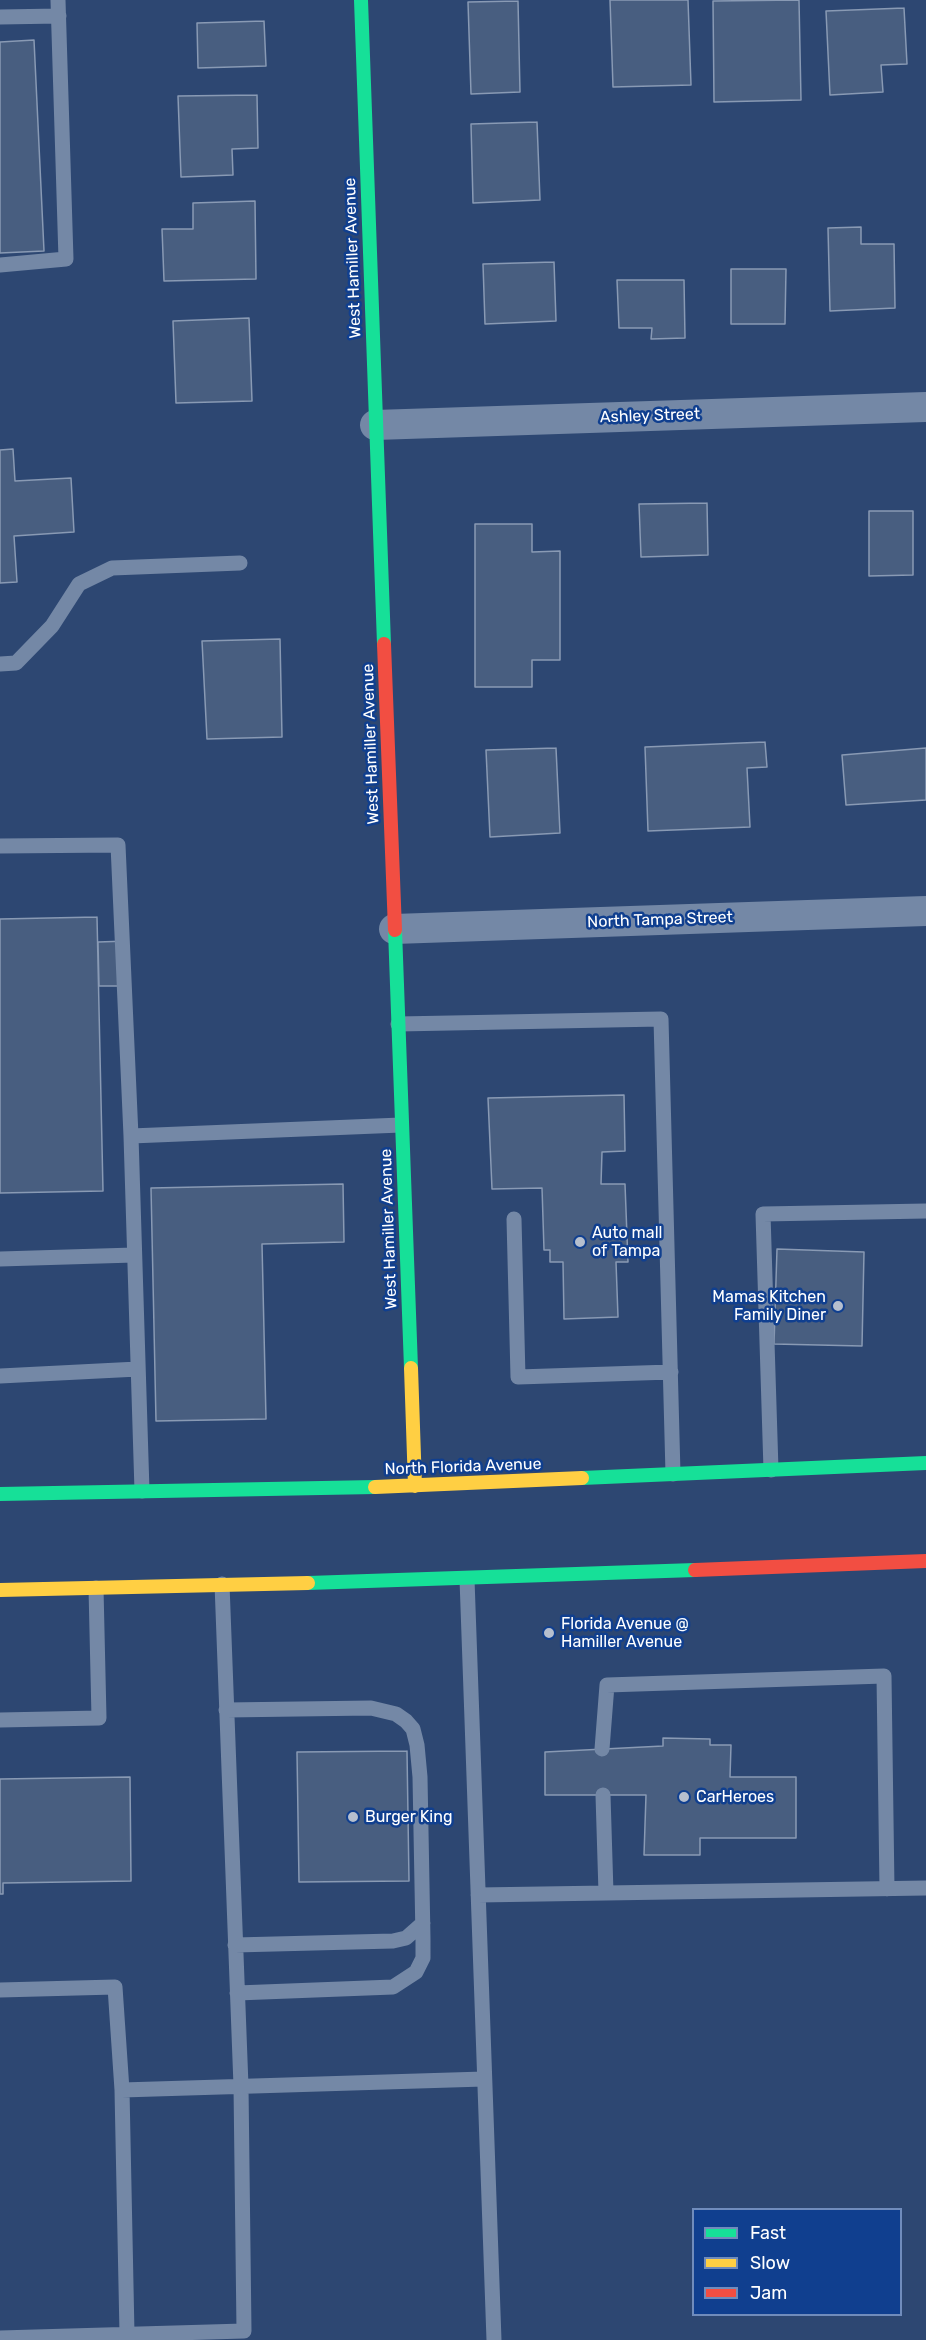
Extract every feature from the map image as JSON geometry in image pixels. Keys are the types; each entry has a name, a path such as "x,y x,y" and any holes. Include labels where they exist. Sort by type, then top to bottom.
{"main road":[{"name":"West Hamiller Avenue","path":"361,0 415,1486"},
{"name":"North Florida Avenue","path":"0,1494 415,1486 926,1463"},
{"path":"0,1590 467,1579 926,1561"}],"street":[{"name":"Ashley Street","path":"375,425 926,406"},
{"name":"North Tampa Street","path":"394,929 926,911"}],"lane":[{"path":"0,265 66,259 58,0"},
{"path":"0,17 59,16"},
{"path":"0,664 16,663 52,626 80,584 112,568 240,564"},
{"path":"0,846 118,845 131,1136 142,1491"},
{"path":"398,1024 661,1019 674,1474"},
{"path":"131,1136 401,1125"},
{"path":"771,1470 763,1214 926,1211"},
{"path":"514,1219 518,1377 670,1372"},
{"path":"0,1259 134,1255"},
{"path":"0,1376 138,1369"},
{"path":"467,1579 494,2340"},
{"path":"0,2338 127,2334 244,2336 241,2086 222,1584"},
{"path":"0,1720 99,1718 96,1588"},
{"path":"602,1749 607,1685 884,1676 887,1889"},
{"path":"226,1710 371,1708 396,1714 406,1721 413,1729 417,1745 423,1958 416,1972 393,1987 237,1993"},
{"path":"603,1795 606,1893"},
{"path":"478,1895 926,1888"},
{"path":"235,1945 393,1941 406,1938 423,1923"},
{"path":"0,1989 115,1987 122,2090 127,2334"},
{"path":"122,2090 484,2079"}],"building":[{"path":"610,0 688,0 691,85 613,87"},
{"path":"799,0 801,100 714,102 713,1"},
{"path":"518,1 520,92 471,94 468,2"},
{"path":"904,8 907,64 881,65 883,92 830,95 826,11"},
{"path":"264,21 266,66 198,68 197,23"},
{"path":"34,40 44,251 0,253 0,42"},
{"path":"257,95 258,148 232,149 233,175 181,177 178,96"},
{"path":"537,122 540,200 473,203 471,124"},
{"path":"255,201 256,279 164,281 162,229 193,229 193,203"},
{"path":"861,227 861,244 894,244 895,308 830,311 828,228"},
{"path":"554,262 556,321 485,324 483,264"},
{"path":"731,269 786,269 785,324 731,324"},
{"path":"617,280 684,280 685,338 651,339 652,328 619,328"},
{"path":"249,318 252,401 176,403 173,321"},
{"path":"13,449 15,481 71,478 74,532 14,536 17,582 0,583 0,450"},
{"path":"707,503 708,555 641,557 639,504"},
{"path":"869,511 913,511 913,575 869,576"},
{"path":"475,524 532,524 532,552 560,551 560,660 532,660 532,687 475,687"},
{"path":"280,639 282,737 207,739 202,641"},
{"path":"765,742 767,767 747,768 750,827 648,831 645,747"},
{"path":"556,748 560,833 490,837 486,750"},
{"path":"926,748 926,800 846,805 842,755"},
{"path":"97,917 103,1191 0,1193 0,919"},
{"path":"128,941 129,986 99,986 98,942"},
{"path":"624,1095 625,1151 602,1152 601,1184 625,1184 628,1262 616,1262 618,1317 564,1319 563,1262 550,1262 550,1250 544,1250 542,1188 492,1189 488,1098"},
{"path":"343,1184 344,1242 262,1244 266,1419 156,1421 151,1188"},
{"path":"777,1249 864,1252 862,1346 774,1344"},
{"path":"663,1738 710,1739 710,1745 731,1745 730,1777 796,1777 796,1838 700,1838 700,1855 644,1855 646,1795 545,1795 545,1752 663,1746"},
{"name":"Burger King","path":"407,1751 409,1881 299,1882 297,1752"},
{"path":"130,1777 131,1881 3,1883 3,1894 0,1894 0,1779"}],"traffic: fast":[{"path":"361,0 384,644"},
{"path":"395,930 411,1368"},
{"path":"582,1478 926,1463"},
{"path":"0,1494 375,1487"},
{"path":"308,1583 695,1570"}],"traffic: slow":[{"path":"411,1368 415,1486"},
{"path":"375,1487 582,1478"},
{"path":"0,1590 308,1583"}],"traffic: jam":[{"path":"384,644 395,930"},
{"path":"695,1570 926,1561"}],"place":[{"name":"Auto mall of Tampa","path":"580,1242"},
{"name":"Mamas Kitchen Family Diner","path":"838,1306"},
{"name":"Florida Avenue @ Hamiller Avenue","path":"549,1633"},
{"name":"CarHeroes","path":"684,1797"},
{"name":"Burger King","path":"353,1817"}]}
